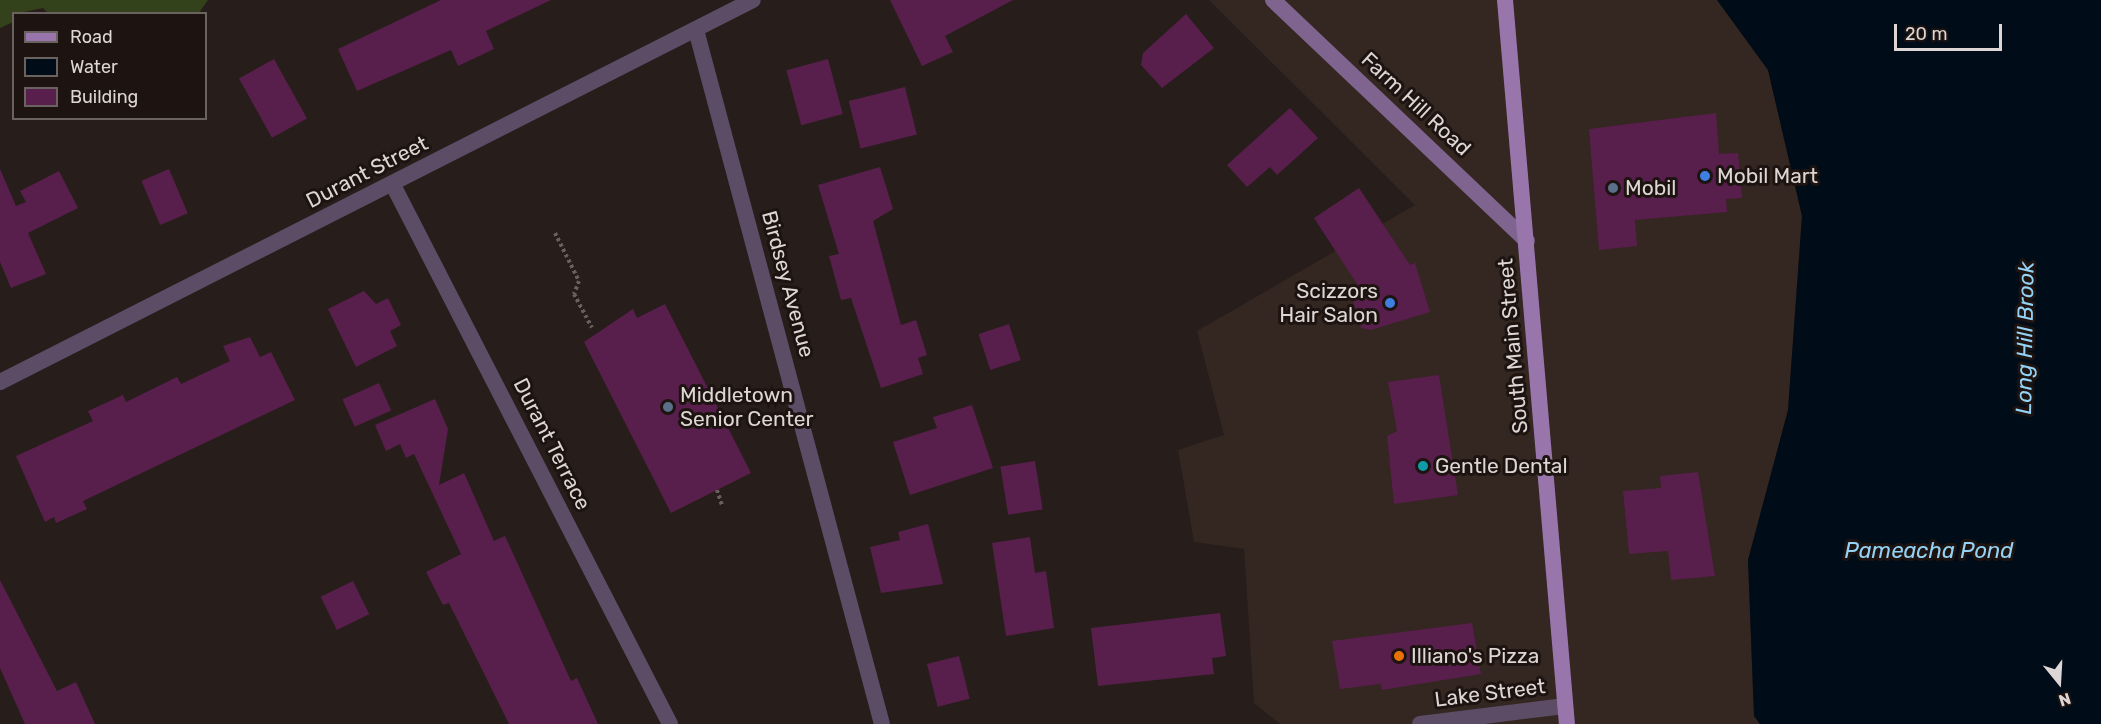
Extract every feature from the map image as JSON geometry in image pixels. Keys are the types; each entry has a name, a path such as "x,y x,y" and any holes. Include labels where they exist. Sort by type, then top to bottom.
{"main road":[{"name":"Farm Hill Road","path":"1273,0 1527,241"},
{"name":"South Main Street","path":"1505,0 1567,724"}],"street":[{"name":"Durant Street","path":"0,382 393,185 753,0"},
{"name":"Birdsey Avenue","path":"696,30 882,724"},
{"name":"Durant Terrace","path":"393,185 670,724"},
{"name":"Lake Street","path":"1420,724 1565,706"}],"path":[{"path":"555,233 579,281 574,294 592,328"},
{"path":"717,490 722,506"}],"shaded area":[{"path":"1209,0 1717,0 1768,70 1802,216 1788,410 1748,560 1754,716 1760,724 1280,724 1254,703 1244,549 1194,542 1178,450 1224,435 1197,331 1415,205"}],"green space":[{"path":"0,0 208,0 199,12 47,12 43,8 12,12 12,22 0,28"}],"water":[{"name":"Pameacha Pond","path":"1717,0 2101,0 2101,724 1760,724 1754,716 1748,560 1788,410 1802,216 1768,70"}],"building":[{"path":"441,0 551,0 486,31 494,49 458,66 451,50 357,91 338,49"},
{"path":"890,0 1013,0 945,36 953,52 922,66"},
{"path":"1186,14 1214,48 1162,88 1141,65 1143,53"},
{"path":"274,59 307,118 272,138 239,78"},
{"path":"828,59 843,114 801,125 786,70"},
{"path":"905,87 917,135 861,149 849,101"},
{"path":"1290,108 1318,138 1277,175 1270,167 1247,187 1227,165"},
{"path":"1716,113 1719,154 1738,153 1742,198 1726,199 1727,212 1635,220 1637,246 1599,250 1589,129"},
{"path":"880,167 893,209 873,221 901,325 916,320 927,355 918,358 923,374 881,388 851,298 841,300 829,256 839,254 818,185"},
{"path":"0,169 16,206 26,202 20,191 59,171 78,208 28,233 46,274 11,288 0,262"},
{"path":"169,169 188,213 160,225 141,181"},
{"path":"1359,188 1410,265 1415,263 1430,312 1371,330 1361,328 1351,294 1361,290 1314,218"},
{"path":"364,291 376,304 388,298 401,325 390,331 397,346 356,367 328,309"},
{"name":"Middletown Senior Center","path":"665,304 751,473 671,513 584,342 633,309 637,318"},
{"path":"1009,324 1021,360 990,370 979,334"},
{"path":"250,337 260,357 271,352 295,400 83,501 87,509 56,523 54,517 45,522 16,456 93,421 88,411 123,395 126,402 177,377 181,384 230,361 223,346"},
{"path":"1439,375 1458,495 1394,504 1387,436 1397,431 1388,382"},
{"path":"379,383 391,410 355,427 342,399"},
{"path":"435,399 448,429 439,485 464,473 494,541 505,536 571,681 577,678 598,724 509,724 449,603 443,605 426,572 461,554 414,454 406,458 400,444 386,451 375,425"},
{"path":"972,405 993,468 910,495 893,442 937,428 933,417"},
{"path":"1035,461 1043,509 1008,515 1000,466"},
{"path":"1698,472 1715,576 1671,580 1668,551 1629,554 1623,491 1661,488 1660,476"},
{"path":"928,524 943,584 881,593 870,547 900,540 898,532"},
{"path":"1030,537 1035,573 1046,571 1054,628 1006,636 992,543"},
{"path":"0,580 57,691 76,682 95,724 25,724 0,668"},
{"path":"353,581 369,614 337,630 321,597"},
{"path":"1220,613 1226,656 1212,658 1214,674 1098,686 1091,628"},
{"name":"Illiano's Pizza","path":"1472,623 1481,674 1382,690 1381,684 1340,689 1332,641"},
{"path":"959,656 970,699 938,707 927,664"}],"place":[{"name":"Mobil Mart","path":"1705,176"},
{"name":"Mobil","path":"1613,188"},
{"name":"Scizzors Hair Salon","path":"1390,303"},
{"name":"Middletown Senior Center","path":"668,407"},
{"name":"Gentle Dental","path":"1423,466"},
{"name":"Illiano's Pizza","path":"1399,656"}],"water label":[{"name":"Long Hill Brook","path":"2025,338"}]}
